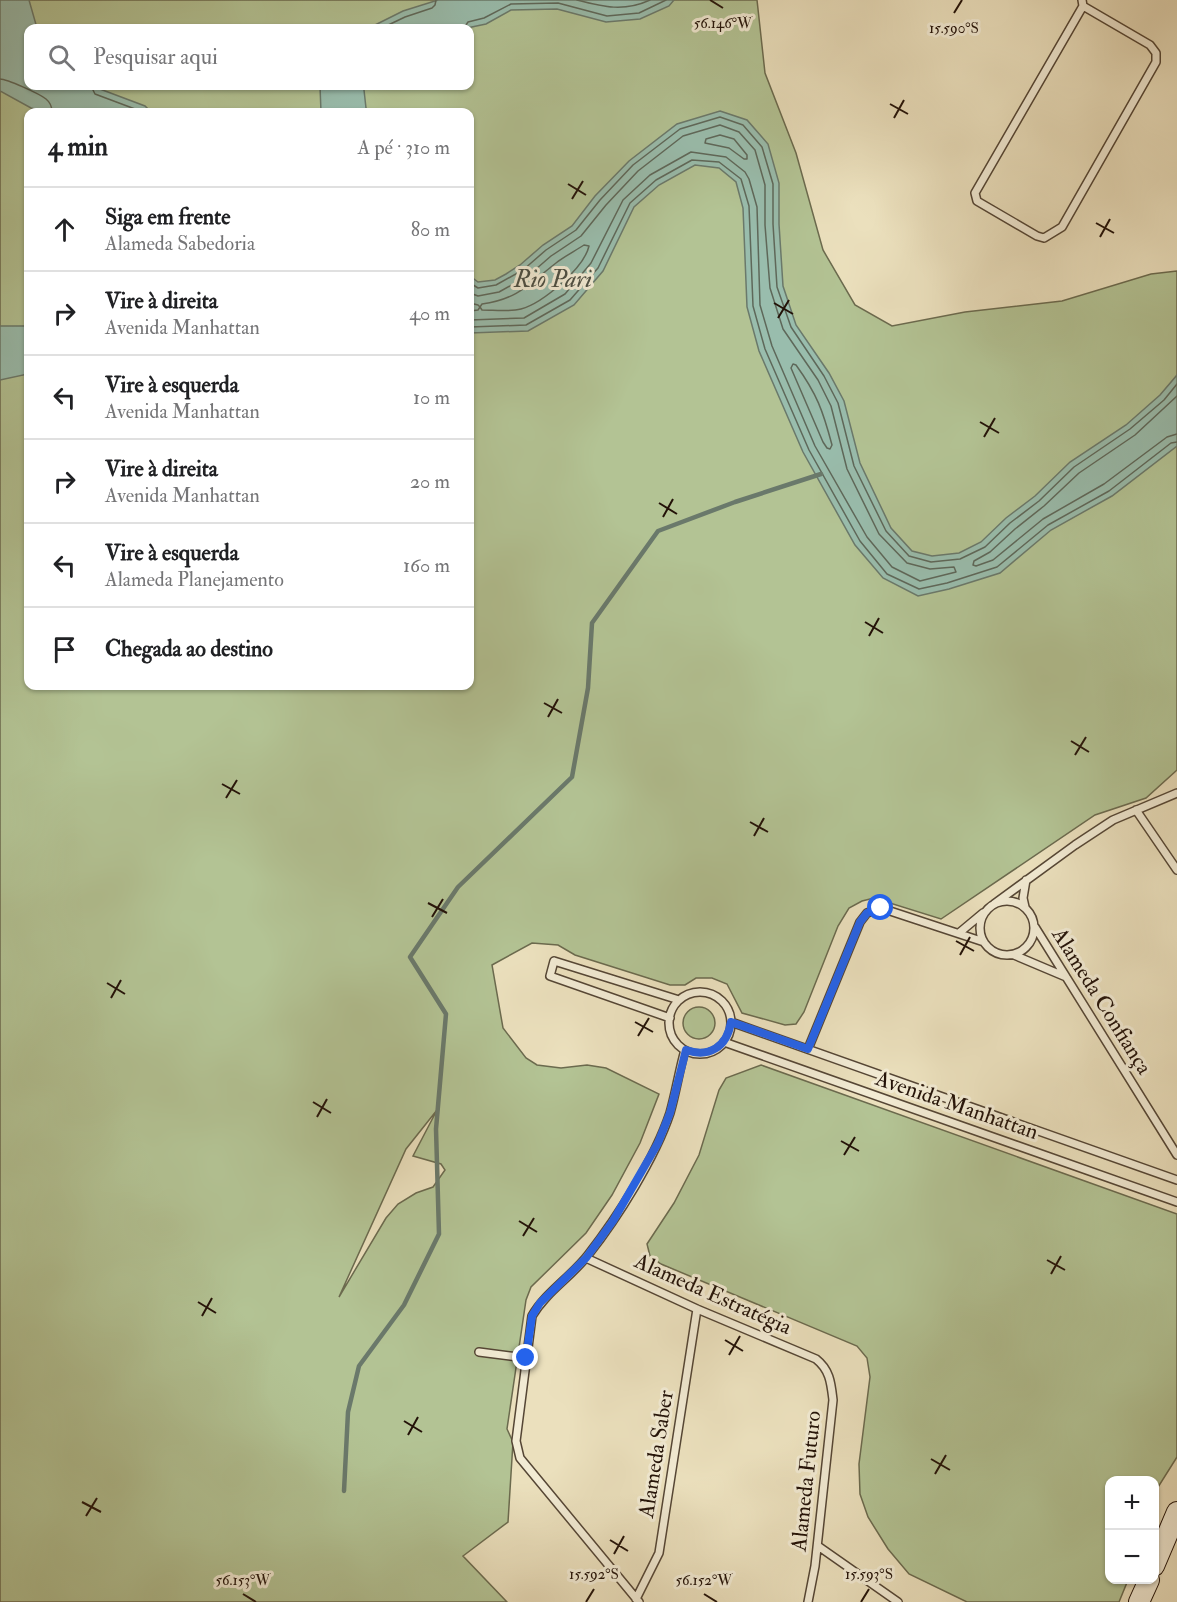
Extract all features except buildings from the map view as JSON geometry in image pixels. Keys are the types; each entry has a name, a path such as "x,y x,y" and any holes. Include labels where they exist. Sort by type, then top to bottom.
{"street":[{"path":"1159,1556 1177,1512"},
{"path":"1139,1602 1147,1584"}],"lane":[{"path":"1083,3 1150,45 1156,53 1156,62 1062,227 1044,238 1036,236 977,201 975,193 1083,3"},
{"path":"959,933 1026,880 1113,820 1177,793"},
{"path":"1137,810 1177,870"},
{"path":"1014,955 1030,944 1035,927 1023,898 1026,880"},
{"path":"994,904 1013,901 1025,907"},
{"path":"808,1049 860,922 867,913 881,908 984,942"},
{"path":"987,909 980,927 984,942 990,950 998,954 1014,955 1066,977"},
{"name":"Alameda Confiança","path":"1035,927 1177,1155"},
{"path":"670,1017 550,976 554,962 679,1000"},
{"path":"697,992 706,992 724,1003 731,1022 730,1033 717,1050 706,1054 696,1054 686,1050 672,1036 669,1027 670,1017 679,1000 697,992"},
{"name":"Avenida Manhattan","path":"731,1022 1177,1180"},
{"name":"Avenida Manhattan","path":"724,1042 1177,1202"},
{"path":"638,1600 520,1458 516,1441 532,1316 540,1303 586,1258 613,1221 658,1143 670,1113 686,1050"},
{"name":"Alameda Estratégia","path":"586,1258 816,1359 824,1366"},
{"name":"Alameda Saber","path":"638,1600 659,1553 698,1309"},
{"path":"479,1352 526,1358"},
{"name":"Alameda Futuro","path":"808,1602 818,1546 833,1400 830,1377 824,1366"},
{"path":"818,1546 898,1602"}],"shaded area":[{"path":"0,0 757,0 765,73 796,153 823,250 855,305 892,326 965,312 1062,301 1151,274 1177,271 1177,770 1146,798 1095,815 941,919 874,898 849,908 838,926 804,1012 796,1024 785,1025 742,1013 727,984 712,978 696,978 685,985 670,985 575,955 558,945 532,943 492,965 503,1028 526,1058 537,1065 561,1068 587,1065 606,1068 659,1094 640,1143 612,1195 586,1233 531,1287 526,1300 507,1429 513,1442 508,1522 463,1556 507,1602 0,1602","holes":["437,1110 413,1156 441,1164 445,1170 433,1187 416,1193 398,1204 386,1218 339,1297 406,1149"]},
{"path":"699,1007 711,1011 715,1023 711,1035 699,1039 687,1035 683,1023 687,1011"},
{"path":"761,1065 1177,1214 1177,1457 1159,1486 1159,1476 1105,1476 1105,1584 1126,1584 1119,1602 967,1602 909,1574 888,1549 868,1517 860,1494 859,1464 870,1377 867,1358 857,1346 661,1264 650,1256 647,1244 674,1203 699,1155 719,1090 726,1078"}],"water":[{"path":"0,0 29,0 36,24 24,24 24,90 103,90 147,108 31,108 0,91"},
{"path":"438,0 674,0 669,6 640,19 606,22 557,9 511,10 486,24 474,27 474,24 377,24 403,11"},
{"path":"320,90 364,90 366,108 321,108"},
{"name":"Rio Pari","path":"720,111 747,120 768,144 779,183 783,286 796,325 829,373 844,401 860,463 891,528 912,551 932,556 959,553 981,542 1006,518 1035,496 1070,462 1126,425 1160,395 1177,375 1177,446 1112,496 1051,530 1000,573 918,596 883,578 855,545 803,452 759,351 747,307 743,208 736,182 719,168 695,165 659,185 634,207 603,271 574,305 528,331 474,333 474,279 478,282 495,280 520,265 543,245 572,226 595,196 629,161 677,124"},
{"path":"0,326 24,326 24,375 0,380"}],"waterway":[{"path":"344,1491 348,1412 359,1366 404,1305 439,1234 436,1129 446,1014 410,957 458,887 572,777 588,688 592,623 658,531 735,502 821,474"}],"route":[{"path":"526,1358 532,1316 540,1303 586,1258 613,1221 658,1143 670,1113 686,1050 696,1054 706,1054 717,1050 730,1033 731,1022 808,1049 860,922 867,913 881,908"}]}
